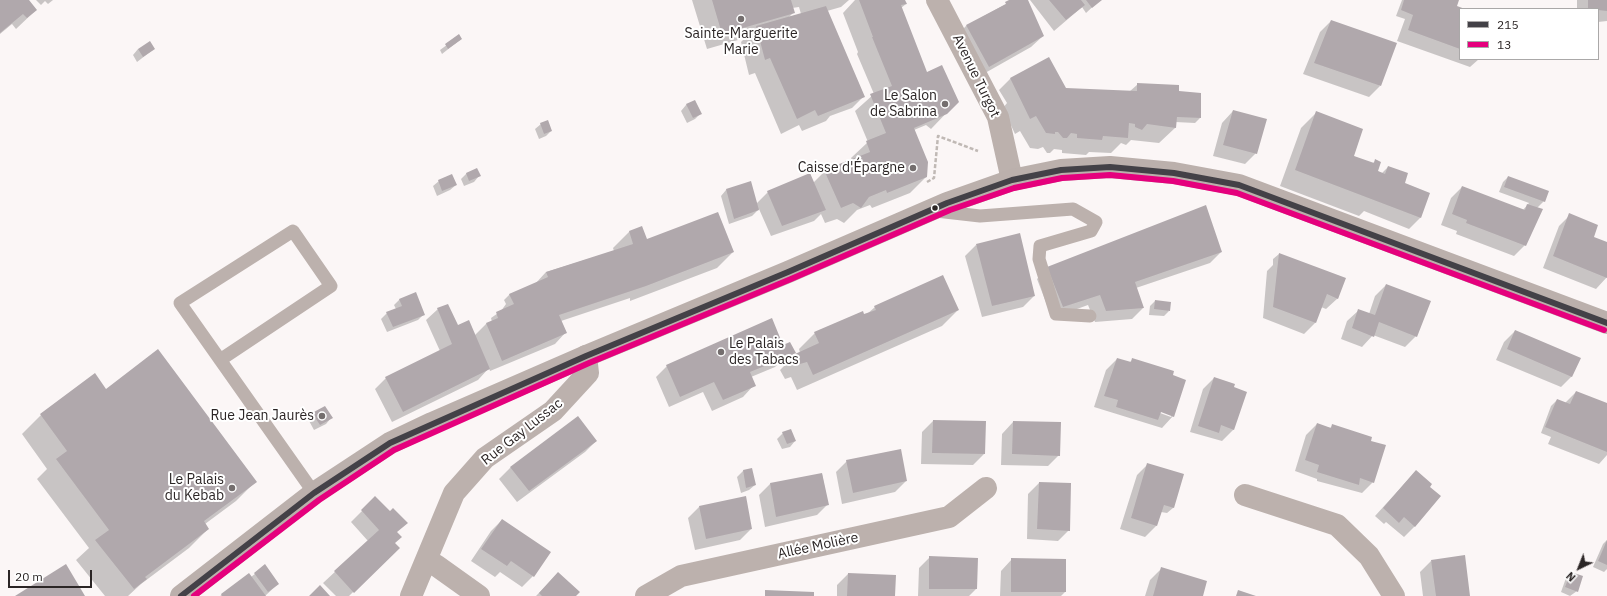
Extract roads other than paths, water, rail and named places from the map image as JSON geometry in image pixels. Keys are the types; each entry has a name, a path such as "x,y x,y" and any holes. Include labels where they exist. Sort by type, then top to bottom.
{"main road":[{"path":"181,596 314,493 397,440 432,423 930,210 1012,180 1061,170 1110,167 1174,173 1239,185 1607,323"}],"street":[{"name":"Avenue Turgot","path":"937,0 998,117 1012,180"},
{"name":"Rue Gay Lussac","path":"411,596 454,493 485,458 553,411 588,373 586,356"},
{"name":"Allée Molière","path":"646,596 681,576 949,517 986,488"},
{"path":"1245,495 1337,525 1369,556 1394,596"},
{"path":"427,560 479,596"}],"lane":[{"path":"930,210 980,216 1073,209 1096,222 1091,231 1040,246 1038,259 1056,314 1090,316"},
{"path":"220,360 331,286 293,231 180,303 220,360 314,493"}],"place":[{"name":"Sainte-Marguerite Marie","path":"741,19"},
{"name":"Le Salon de Sabrina","path":"945,104"},
{"name":"Caisse d'Épargne","path":"913,168"},
{"name":"Le Palais des Tabacs","path":"721,352"},
{"name":"Rue Jean Jaurès","path":"322,416"},
{"name":"Le Palais du Kebab","path":"232,488"}]}
